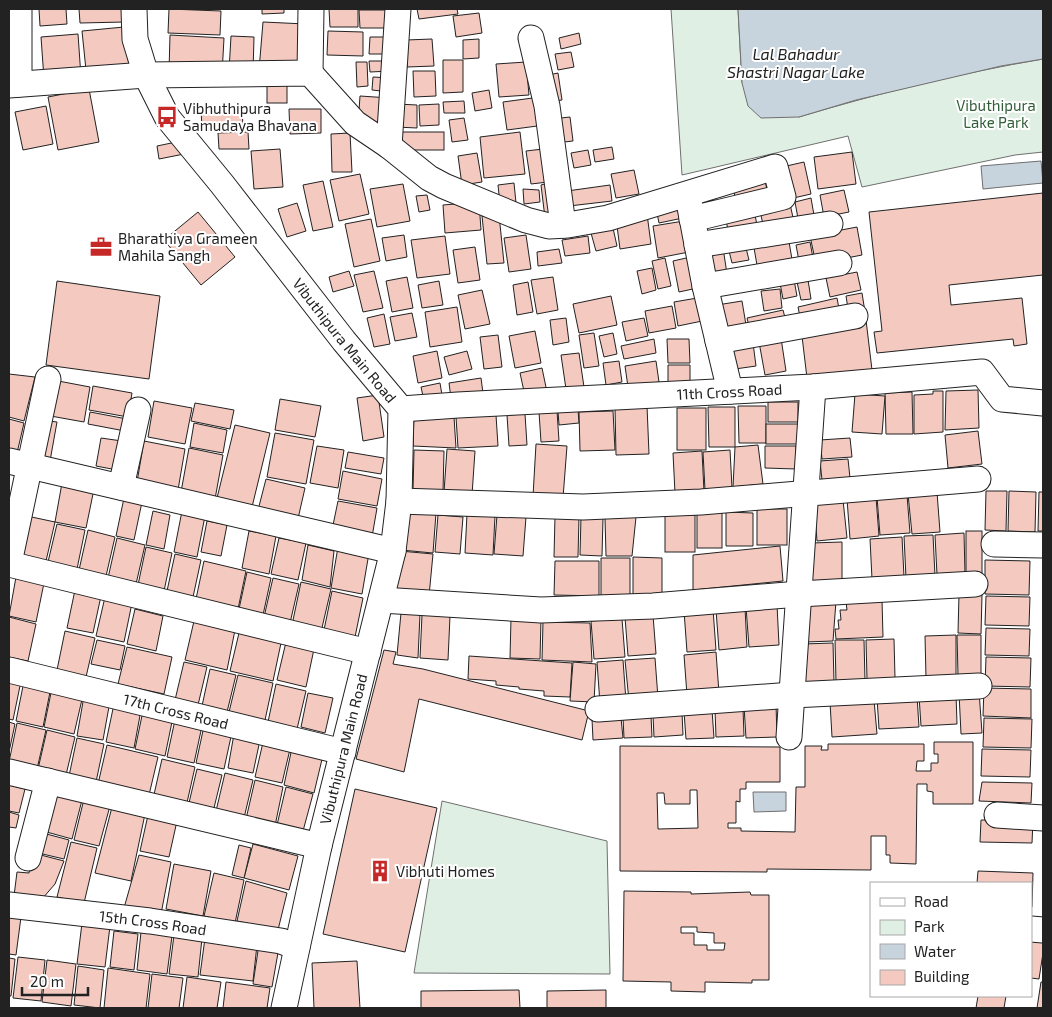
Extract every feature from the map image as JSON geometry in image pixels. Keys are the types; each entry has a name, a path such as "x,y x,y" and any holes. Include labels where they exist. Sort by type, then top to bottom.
{"street":[{"path":"19,9 14,84 146,75 310,73"},
{"name":"Vibuthipura Main Road","path":"134,9 134,38 146,75 167,118 222,184 344,341 400,409 398,501 393,551 318,846 284,1008"},
{"path":"311,9 310,73 355,124 389,146 429,178 444,186 538,224 563,226 608,218 687,192 775,167 783,197 692,219"},
{"path":"389,146 398,9"},
{"path":"531,38 547,106 563,226"},
{"path":"687,192 705,286 730,391"},
{"path":"697,245 830,224"},
{"path":"705,286 839,263"},
{"path":"718,341 855,316"},
{"name":"11th Cross Road","path":"400,409 813,387 982,372 1002,399 1043,403"},
{"path":"48,379 19,463 9,563 368,652"},
{"path":"789,737 813,387"},
{"path":"122,487 138,410"},
{"path":"19,463 393,551"},
{"path":"398,501 583,507 701,502 978,479"},
{"path":"994,544 1043,545"},
{"path":"381,600 541,610 653,606 799,594 975,584"},
{"name":"17th Cross Road","path":"9,670 343,752"},
{"path":"598,709 792,695 979,686"},
{"path":"9,772 318,846"},
{"path":"28,858 48,781"},
{"path":"997,816 1043,818"},
{"name":"15th Cross Road","path":"9,905 150,921 281,941 297,947"}],"green space":[{"name":"Vibuthipura Lake Park","path":"671,9 738,9 742,83 799,117 920,84 1043,59 1043,152 1015,155 862,187 848,136 682,175"},
{"path":"442,801 607,841 610,974 414,973"}],"water":[{"name":"Lal Bahadur Shastri Nagar Lake","path":"738,9 1043,9 1043,59 1001,66 856,100 799,117 761,118 748,106 742,83"},
{"path":"1041,161 1043,183 983,189 981,166"},
{"path":"753,792 786,792 786,811 754,812"}],"building":[{"path":"39,9 66,9 67,24 40,26"},
{"path":"79,9 125,9 125,22 80,23"},
{"path":"169,9 221,11 220,35 168,33"},
{"path":"262,9 284,9 284,13 262,14"},
{"path":"329,9 358,9 358,27 330,27"},
{"path":"417,9 457,9 458,14 419,19"},
{"path":"359,10 395,10 395,28 360,28"},
{"path":"479,13 482,33 456,37 453,16"},
{"path":"263,22 306,24 303,73 259,70"},
{"path":"124,27 129,66 86,70 82,31"},
{"path":"328,31 363,32 363,56 327,55"},
{"path":"579,33 581,44 561,49 559,38"},
{"path":"78,34 81,77 44,79 41,37"},
{"path":"170,35 224,38 222,74 169,71"},
{"path":"231,36 254,37 253,72 229,71"},
{"path":"370,37 393,37 392,54 369,54"},
{"path":"432,39 434,66 407,67 406,40"},
{"path":"479,39 479,58 463,59 463,40"},
{"path":"571,52 574,67 558,70 555,54"},
{"path":"443,60 463,60 463,92 443,93"},
{"path":"369,61 391,61 391,71 370,72"},
{"path":"356,62 367,62 368,86 357,87"},
{"path":"526,62 529,95 499,97 496,64"},
{"path":"413,71 435,71 436,96 414,97"},
{"path":"558,73 562,100 548,102 544,76"},
{"path":"373,77 391,78 390,92 372,90"},
{"path":"267,85 287,85 287,103 267,103"},
{"path":"89,89 99,142 58,150 48,97"},
{"path":"489,90 492,108 475,111 472,93"},
{"path":"360,96 390,98 388,127 358,125"},
{"path":"540,97 545,125 507,130 503,102"},
{"path":"464,101 465,113 444,113 443,102"},
{"path":"397,104 417,105 417,128 396,127"},
{"path":"439,104 439,125 420,126 419,105"},
{"path":"46,106 53,144 23,150 15,112"},
{"path":"242,106 243,128 202,130 201,108"},
{"path":"289,109 321,109 321,133 290,134"},
{"path":"570,117 573,141 555,143 552,119"},
{"path":"464,118 468,140 452,142 449,120"},
{"path":"248,132 249,149 219,149 218,133"},
{"path":"397,132 444,132 444,150 397,150"},
{"path":"520,132 525,174 484,178 480,137"},
{"path":"350,133 352,172 332,172 331,134"},
{"path":"181,141 184,154 159,159 157,146"},
{"path":"612,147 614,159 595,162 593,150"},
{"path":"280,149 283,187 254,189 251,151"},
{"path":"543,149 548,182 531,184 526,151"},
{"path":"588,150 591,165 574,168 571,153"},
{"path":"852,152 856,184 818,189 814,157"},
{"path":"477,153 482,182 462,185 458,156"},
{"path":"804,162 811,194 789,199 782,167"},
{"path":"634,170 639,194 616,198 611,174"},
{"path":"360,174 369,214 339,221 330,180"},
{"path":"323,181 333,227 313,231 303,185"},
{"path":"765,181 769,198 737,205 733,188"},
{"path":"552,182 560,216 545,218 541,185"},
{"path":"514,183 516,203 500,204 498,185"},
{"path":"403,184 410,221 377,227 370,189"},
{"path":"610,185 612,201 569,206 567,191"},
{"path":"523,189 539,190 540,202 524,204"},
{"path":"844,190 849,212 824,217 820,195"},
{"path":"1043,193 1043,275 949,285 951,305 1022,298 1027,344 1014,346 1013,339 877,353 874,332 882,331 869,212"},
{"path":"427,195 430,210 419,212 416,196"},
{"path":"811,198 815,221 799,224 795,202"},
{"path":"479,202 481,230 445,233 443,205"},
{"path":"297,203 306,231 287,237 278,209"},
{"path":"679,203 683,218 659,223 656,208"},
{"path":"790,204 794,222 764,229 760,211"},
{"path":"754,210 758,230 729,235 725,215"},
{"path":"198,212 235,257 201,285 164,240"},
{"path":"647,214 651,244 620,249 616,218"},
{"path":"499,215 504,263 487,264 482,216"},
{"path":"371,219 380,261 354,267 345,224"},
{"path":"684,221 689,252 658,258 653,226"},
{"path":"857,227 862,255 816,264 810,236"},
{"path":"613,228 617,246 596,251 591,233"},
{"path":"404,235 407,257 386,261 382,238"},
{"path":"526,235 531,269 509,272 504,238"},
{"path":"445,236 450,274 417,278 411,240"},
{"path":"588,236 590,253 565,256 562,240"},
{"path":"788,236 793,265 758,271 753,242"},
{"path":"810,242 813,258 799,261 796,245"},
{"path":"745,244 749,260 732,263 728,247"},
{"path":"475,247 480,280 458,283 453,250"},
{"path":"723,248 728,280 712,282 708,251"},
{"path":"559,249 562,263 538,266 537,252"},
{"path":"695,256 702,287 679,292 673,261"},
{"path":"665,258 671,286 658,289 652,261"},
{"path":"652,268 656,290 642,294 637,271"},
{"path":"349,271 354,286 333,292 329,277"},
{"path":"374,271 383,308 363,312 354,275"},
{"path":"857,272 861,290 830,297 826,278"},
{"path":"407,277 413,308 392,312 386,281"},
{"path":"553,277 558,310 537,314 531,280"},
{"path":"794,280 797,296 783,299 780,283"},
{"path":"808,280 811,299 801,300 797,282"},
{"path":"57,281 160,296 149,379 46,365"},
{"path":"439,281 443,305 422,308 418,285"},
{"path":"528,282 533,312 517,315 513,285"},
{"path":"780,289 782,308 764,311 761,291"},
{"path":"482,290 490,324 465,329 458,295"},
{"path":"862,293 865,312 849,315 846,296"},
{"path":"611,296 617,325 579,333 573,304"},
{"path":"703,297 707,320 678,326 674,302"},
{"path":"837,298 840,314 801,322 798,307"},
{"path":"742,301 747,331 722,335 717,305"},
{"path":"672,306 676,328 649,333 645,311"},
{"path":"457,307 462,342 430,347 425,312"},
{"path":"783,310 787,325 751,334 747,318"},
{"path":"412,313 417,337 395,341 390,317"},
{"path":"384,314 390,344 374,347 367,318"},
{"path":"566,318 569,342 553,345 550,320"},
{"path":"644,318 648,336 626,341 622,322"},
{"path":"866,320 872,370 807,378 801,328"},
{"path":"535,331 541,363 515,368 509,336"},
{"path":"594,333 599,366 584,368 579,335"},
{"path":"613,333 617,354 604,357 599,336"},
{"path":"498,335 502,367 484,369 480,337"},
{"path":"781,338 786,371 765,375 759,342"},
{"path":"654,339 656,353 624,359 621,346"},
{"path":"667,339 689,339 690,363 668,363"},
{"path":"753,343 756,366 728,370 725,347"},
{"path":"437,351 442,378 418,383 413,356"},
{"path":"467,351 472,369 449,375 444,357"},
{"path":"579,353 584,387 566,389 561,355"},
{"path":"619,361 622,382 606,385 603,363"},
{"path":"656,361 659,382 628,387 625,366"},
{"path":"668,365 690,365 690,389 668,390"},
{"path":"542,368 547,392 525,396 520,373"},
{"path":"9,374 35,377 24,421 9,417"},
{"path":"481,378 484,401 452,406 449,383"},
{"path":"53,380 90,387 84,422 45,415"},
{"path":"440,383 444,407 426,410 421,387"},
{"path":"93,386 132,393 128,417 89,410"},
{"path":"978,390 979,428 945,430 946,391"},
{"path":"933,391 943,391 943,432 914,434 914,395 933,394"},
{"path":"912,392 913,434 886,434 885,393"},
{"path":"855,394 885,396 882,434 852,432"},
{"path":"378,395 384,437 363,441 357,398"},
{"path":"280,399 321,406 315,437 275,430"},
{"path":"154,401 192,408 185,444 148,437"},
{"path":"768,402 798,402 798,422 768,422"},
{"path":"195,403 234,410 230,429 191,421"},
{"path":"647,406 649,454 616,455 615,407"},
{"path":"738,406 766,406 766,443 739,443"},
{"path":"708,407 735,407 735,447 709,447"},
{"path":"677,408 706,408 706,450 677,450"},
{"path":"578,410 579,423 559,425 558,411"},
{"path":"557,411 559,441 541,442 539,412"},
{"path":"613,411 615,450 580,451 579,412"},
{"path":"90,412 127,419 125,431 88,424"},
{"path":"525,414 527,445 509,446 507,415"},
{"path":"414,415 454,417 456,448 413,446"},
{"path":"496,415 498,446 458,448 456,417"},
{"path":"9,419 24,423 17,453 9,451"},
{"path":"42,420 57,422 50,461 35,458"},
{"path":"194,423 227,430 223,453 190,447"},
{"path":"766,424 799,424 799,444 766,444"},
{"path":"235,425 270,433 252,507 217,498"},
{"path":"978,431 982,464 948,468 945,435"},
{"path":"275,433 314,440 306,484 267,477"},
{"path":"101,438 122,441 117,470 96,466"},
{"path":"850,438 852,457 822,459 820,440"},
{"path":"144,441 185,449 178,490 137,482"},
{"path":"536,444 567,446 563,498 533,496"},
{"path":"758,445 763,484 733,487 735,447"},
{"path":"317,446 344,450 338,488 310,483"},
{"path":"765,446 796,446 796,469 765,468"},
{"path":"189,448 223,455 215,499 181,492"},
{"path":"447,449 475,451 472,495 444,492"},
{"path":"414,450 444,451 443,492 413,491"},
{"path":"730,450 732,488 705,490 703,452"},
{"path":"702,451 704,492 675,493 673,453"},
{"path":"348,452 384,458 381,474 345,468"},
{"path":"848,459 850,478 822,480 820,461"},
{"path":"343,471 382,479 377,506 338,499"},
{"path":"266,479 305,488 297,523 257,514"},
{"path":"62,483 94,489 86,528 55,522"},
{"path":"986,491 1007,491 1006,531 985,530"},
{"path":"1009,491 1036,492 1035,532 1008,531"},
{"path":"937,492 940,532 912,534 908,494"},
{"path":"1039,492 1043,492 1043,531 1038,531"},
{"path":"907,495 910,533 880,535 877,497"},
{"path":"876,497 879,536 850,539 847,499"},
{"path":"124,498 142,502 134,540 116,536"},
{"path":"843,500 847,538 817,541 814,502"},
{"path":"338,501 377,508 372,537 332,530"},
{"path":"757,509 787,509 787,545 757,545"},
{"path":"405,510 436,513 433,553 401,550"},
{"path":"153,511 170,515 164,549 146,545"},
{"path":"182,511 205,516 197,557 174,552"},
{"path":"697,511 722,511 722,548 697,548"},
{"path":"726,512 753,513 753,546 726,546"},
{"path":"467,514 495,516 493,555 465,553"},
{"path":"438,515 463,517 460,554 435,552"},
{"path":"497,515 526,517 523,556 494,554"},
{"path":"665,515 695,515 695,552 665,552"},
{"path":"27,516 55,522 46,561 18,554"},
{"path":"555,516 579,517 578,557 554,557"},
{"path":"581,517 603,518 602,556 580,555"},
{"path":"636,517 632,556 606,556 605,518"},
{"path":"207,521 227,525 221,556 201,552"},
{"path":"57,524 85,530 77,569 48,562"},
{"path":"88,530 115,537 106,576 79,570"},
{"path":"249,531 276,536 269,574 242,568"},
{"path":"966,531 982,531 982,574 966,574"},
{"path":"964,533 965,574 937,575 935,535"},
{"path":"933,535 935,576 906,578 904,536"},
{"path":"902,537 904,577 872,579 870,539"},
{"path":"117,538 145,545 136,584 108,578"},
{"path":"279,538 306,543 298,580 271,574"},
{"path":"842,542 842,581 812,582 811,543"},
{"path":"308,545 334,551 330,587 302,580"},
{"path":"780,546 783,581 693,590 693,555"},
{"path":"146,547 172,553 164,591 138,585"},
{"path":"338,547 369,553 362,594 331,588"},
{"path":"400,551 433,554 429,596 396,593"},
{"path":"175,554 201,560 193,597 167,591"},
{"path":"633,557 662,558 662,596 633,596"},
{"path":"601,558 630,558 630,598 601,597"},
{"path":"985,560 1030,561 1029,595 985,594"},
{"path":"204,561 246,571 238,609 196,599"},
{"path":"555,561 599,561 599,596 554,595"},
{"path":"247,572 271,578 263,615 239,609"},
{"path":"16,577 44,583 36,622 9,616"},
{"path":"273,578 299,584 290,623 264,617"},
{"path":"301,582 331,589 321,632 292,625"},
{"path":"75,590 101,596 93,633 67,628"},
{"path":"332,591 363,598 355,637 324,630"},
{"path":"959,594 982,595 981,634 958,633"},
{"path":"986,596 1030,597 1029,626 985,625"},
{"path":"105,597 132,603 124,642 96,636"},
{"path":"882,600 883,637 836,639 835,629 839,629 838,620 841,620 840,610 847,610 846,602"},
{"path":"836,601 833,641 805,642 806,602"},
{"path":"777,605 779,645 749,647 746,607"},
{"path":"745,608 747,647 719,650 716,610"},
{"path":"135,609 163,616 156,651 127,644"},
{"path":"713,609 716,650 687,652 684,611"},
{"path":"401,613 420,614 418,658 397,655"},
{"path":"422,615 450,616 448,660 420,658"},
{"path":"653,615 656,654 628,656 625,617"},
{"path":"9,617 36,624 28,661 9,657"},
{"path":"511,618 541,619 540,659 510,658"},
{"path":"622,619 625,657 594,659 591,621"},
{"path":"194,621 235,630 227,670 185,660"},
{"path":"543,622 590,623 592,662 542,660"},
{"path":"986,628 1030,629 1029,656 985,655"},
{"path":"65,631 95,638 86,677 57,670"},
{"path":"239,633 281,643 273,681 230,671"},
{"path":"956,635 956,678 926,678 925,636"},
{"path":"957,635 981,635 981,675 958,675"},
{"path":"894,639 895,678 867,679 866,640"},
{"path":"97,640 125,646 120,670 91,664"},
{"path":"835,640 864,640 865,681 836,682"},
{"path":"286,642 314,649 306,687 277,680"},
{"path":"833,643 834,682 804,683 803,644"},
{"path":"127,647 172,657 164,694 118,684"},
{"path":"384,650 396,652 393,664 423,669 589,711 582,740 419,699 404,772 356,759"},
{"path":"716,652 719,693 687,695 684,655"},
{"path":"469,656 572,663 570,697 544,696 544,691 496,685 496,681 468,679"},
{"path":"986,657 1031,658 1030,687 985,686"},
{"path":"655,658 658,698 629,701 625,660"},
{"path":"623,660 626,701 600,704 597,662"},
{"path":"184,662 207,667 198,705 175,700"},
{"path":"573,662 596,664 594,702 570,701"},
{"path":"210,669 236,675 227,712 202,706"},
{"path":"238,675 273,683 265,720 229,712"},
{"path":"9,678 21,681 13,720 9,719"},
{"path":"24,681 51,687 43,727 16,721"},
{"path":"276,684 306,691 297,729 268,722"},
{"path":"52,688 83,695 74,734 44,727"},
{"path":"984,688 1031,689 1031,718 983,716"},
{"path":"979,691 982,733 961,734 959,693"},
{"path":"308,693 333,698 325,733 301,727"},
{"path":"956,694 957,724 921,726 919,696"},
{"path":"84,696 110,701 103,740 77,736"},
{"path":"917,696 919,727 879,729 877,698"},
{"path":"874,700 877,734 832,737 830,702"},
{"path":"114,704 141,710 134,748 106,742"},
{"path":"776,704 777,737 746,738 744,706"},
{"path":"743,708 744,736 716,737 715,710"},
{"path":"712,710 714,738 686,739 684,712"},
{"path":"143,711 173,717 165,756 135,749"},
{"path":"682,713 683,735 654,737 653,715"},
{"path":"651,716 652,737 624,738 623,717"},
{"path":"621,718 623,738 593,740 592,719"},
{"path":"984,718 1032,719 1031,748 983,747"},
{"path":"175,720 202,726 194,763 167,757"},
{"path":"9,722 15,724 9,752"},
{"path":"17,723 46,730 37,769 9,762"},
{"path":"204,726 232,732 224,769 196,763"},
{"path":"47,730 75,737 66,775 38,769"},
{"path":"234,734 260,740 253,773 228,768"},
{"path":"77,738 104,744 96,782 69,776"},
{"path":"264,738 291,745 282,783 255,777"},
{"path":"934,742 973,742 973,804 933,804 933,792 927,791 927,784 917,784 916,864 890,863 890,855 886,855 886,836 871,836 871,870 767,869 767,872 620,871 620,746 780,747 780,782 746,782 746,789 740,789 740,802 736,801 736,823 728,823 728,828 741,828 741,831 795,832 796,787 805,787 805,746 822,746 821,750 828,750 828,744 924,744 924,761 917,761 916,771 931,771 931,763 938,763 938,754 934,754","holes":["690,790 697,790 698,828 658,829 657,793 664,793 665,804 690,804"]},
{"path":"107,745 158,757 149,795 98,784"},
{"path":"292,748 323,755 314,793 284,785"},
{"path":"982,749 1031,750 1030,777 981,776"},
{"path":"162,759 195,767 186,807 153,799"},
{"path":"197,769 222,775 213,812 188,807"},
{"path":"225,773 253,780 244,818 216,811"},
{"path":"255,780 283,787 275,826 246,819"},
{"path":"982,782 1032,783 1031,803 979,801"},
{"path":"9,785 25,789 19,813 9,811"},
{"path":"286,787 313,794 303,831 277,825"},
{"name":"Vibhuti Homes","path":"355,789 437,808 405,952 323,934"},
{"path":"52,793 82,800 72,839 43,831"},
{"path":"84,799 110,806 99,846 74,840"},
{"path":"112,807 145,814 131,881 95,873"},
{"path":"9,812 19,815 16,828 9,827"},
{"path":"148,815 177,821 169,857 140,851"},
{"path":"981,820 1033,820 1032,843 980,842"},
{"path":"39,832 69,840 64,859 34,852"},
{"path":"71,842 97,848 84,903 57,897"},
{"path":"253,844 298,856 289,890 244,878"},
{"path":"239,845 251,848 244,878 232,875"},
{"path":"33,853 64,861 55,884 42,899 14,896 17,872 29,873"},
{"path":"139,855 171,862 161,914 124,908"},
{"path":"174,864 211,871 203,916 166,909"},
{"path":"978,871 1033,873 1032,907 1032,882 977,882"},
{"path":"214,873 244,880 235,923 204,916"},
{"path":"246,881 287,893 278,930 237,921"},
{"path":"624,891 691,892 691,894 750,892 751,895 769,895 769,980 752,980 752,983 705,982 705,992 671,991 671,982 623,981","holes":["681,927 697,927 697,932 714,933 714,943 725,943 724,950 707,950 707,945 694,945 694,933 681,933"]},
{"path":"9,916 21,917 16,955 9,954"},
{"path":"82,923 110,926 105,967 77,964"},
{"path":"114,931 138,934 134,970 110,967"},
{"path":"141,932 172,936 167,974 137,970"},
{"path":"174,935 202,938 198,977 169,974"},
{"path":"205,938 257,945 253,981 200,975"},
{"path":"1032,938 1043,940 1039,979 1032,978"},
{"path":"259,944 279,947 272,987 253,984"},
{"path":"18,957 45,960 41,1001 13,998"},
{"path":"9,958 15,959 11,996 9,996"},
{"path":"47,960 76,964 71,1006 42,1002"},
{"path":"357,961 360,1008 314,1008 312,963"},
{"path":"78,966 104,970 100,1008 74,1005"},
{"path":"108,968 150,974 146,1008 104,1008"},
{"path":"152,974 183,978 179,1008 148,1008"},
{"path":"187,977 221,982 217,1008 183,1008"},
{"path":"226,982 270,988 267,1008 223,1008"},
{"path":"1041,982 1043,982 1043,1008 1037,1008"},
{"path":"519,990 520,1008 421,1008 421,991"},
{"path":"606,990 606,1008 547,1008 547,991"},
{"path":"978,997 1006,997 1004,1008 976,1008"}],"place":[{"name":"Vibhuthipura Samudaya Bhavana","path":"167,117"},
{"name":"Bharathiya Grameen Mahila Sangh","path":"101,247"},
{"name":"Vibhuti Homes","path":"380,871"}]}
